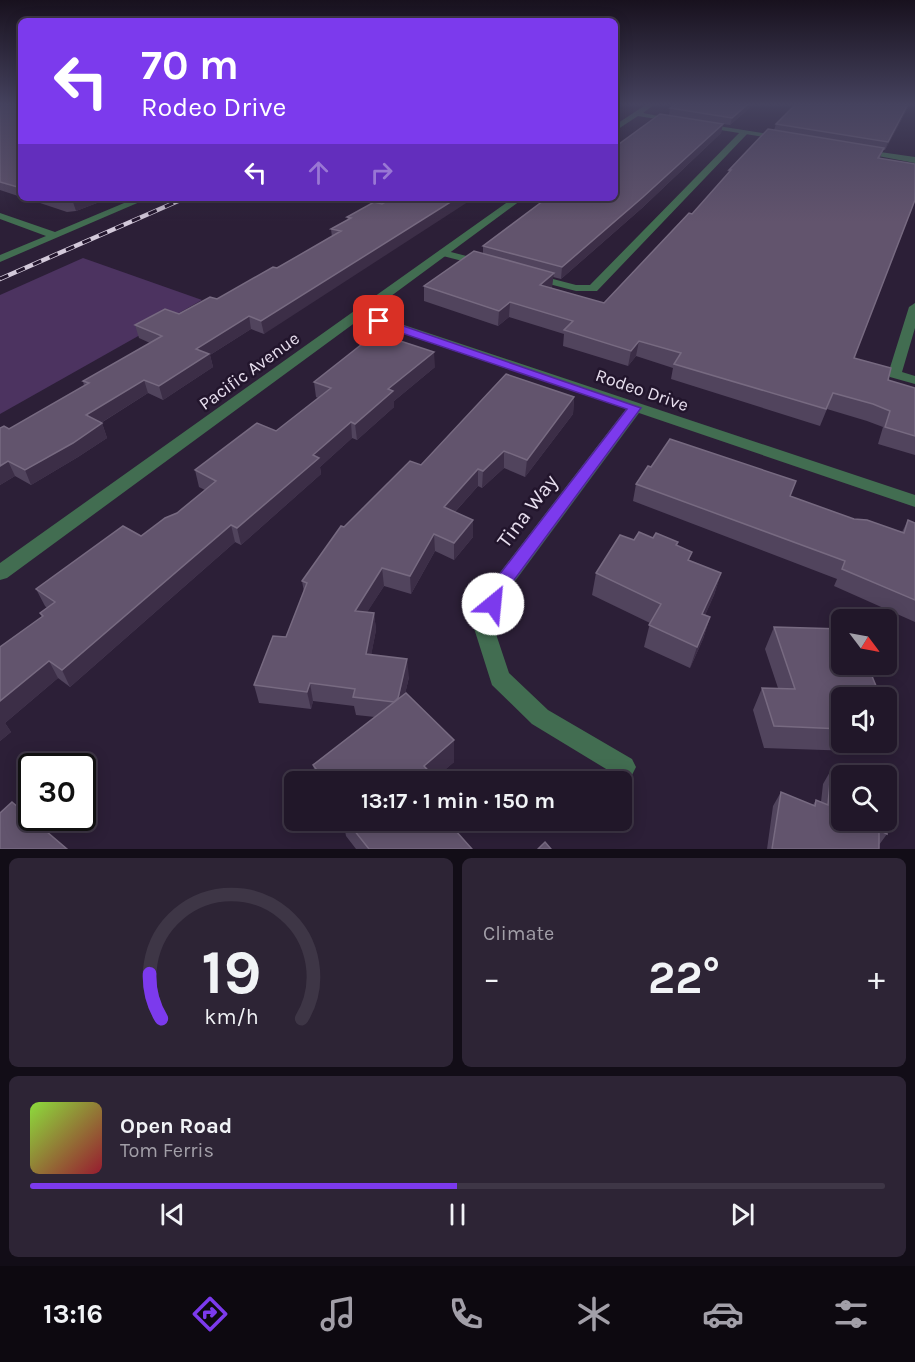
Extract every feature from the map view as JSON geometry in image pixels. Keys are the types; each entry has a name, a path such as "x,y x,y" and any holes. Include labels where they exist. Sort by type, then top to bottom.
{"street":[{"path":"520,274 576,288 593,289 734,144"},
{"path":"858,151 915,160"},
{"path":"0,259 137,201"},
{"name":"Pacific Avenue","path":"0,573 515,201"},
{"path":"0,216 56,236"},
{"path":"443,253 498,268"},
{"path":"915,307 895,374 915,380"},
{"name":"Rodeo Drive","path":"358,314 915,501"},
{"name":"Tina Way","path":"624,767 540,717 500,678 483,624 502,584 635,408"}],"shaded area":[{"path":"83,258 202,300 0,414 0,295"}],"building":[{"path":"0,144 18,144 18,187 0,182"},
{"path":"701,144 562,267 483,246 543,201 618,201 618,145"},
{"path":"754,144 857,144 884,148 878,158 915,164 915,200 854,358 891,368 888,380 915,388 915,436 885,427 890,411 873,404 833,393 826,409 674,364 681,353 639,341 631,351 564,330 573,321 510,302 499,311 424,286 474,251 554,273 540,285 604,303 689,213 692,214 731,170 729,170"},
{"path":"387,201 452,201 261,321 249,316 196,349 209,354 159,386 144,380 86,415 102,423 73,443 25,470 8,461 0,466 0,428 4,426 9,429 89,383 83,381 162,336 135,325 165,309 179,314 210,297 217,299 341,231 331,229 351,218 347,217 374,202 382,204"},
{"path":"376,333 434,352 388,389 393,391 355,424 351,422 313,455 319,458 237,528 231,525 62,670 49,661 0,701 0,647 43,616 40,613 55,602 36,589 123,526 141,536 165,518 177,513 216,481 195,470 257,423 276,431 331,388 314,382"},
{"path":"506,374 574,397 527,460 504,451 483,471 478,469 444,507 473,520 454,543 434,534 410,576 382,568 355,611 374,613 366,654 407,659 398,698 394,702 353,697 355,689 310,683 307,692 254,685 273,636 286,637 307,583 302,581 341,526 344,527 410,461 421,465"},
{"path":"670,439 796,481 790,496 854,519 867,520 904,533 908,520 915,523 915,600 842,569 845,561 636,484"},
{"path":"639,532 653,538 656,533 678,542 676,545 692,552 688,560 721,573 702,614 710,617 697,647 649,625 661,604 596,573 620,535 634,540"},
{"path":"774,627 831,629 831,675 872,675 876,687 831,687 831,729 774,726 762,688 795,689"},
{"path":"406,693 454,740 424,766 429,771 318,771 313,765"},
{"path":"831,770 831,831 879,831 879,849 772,849 781,792 815,806 816,800 828,805"},
{"path":"12,802 18,807 18,831 46,831 67,849 0,849 0,813"},
{"path":"355,831 456,831 472,849 369,849"},
{"path":"545,842 551,849 538,849"}],"railway":[{"path":"0,279 178,201"}],"route":[{"path":"379,321 635,408 502,584 493,604"}]}
